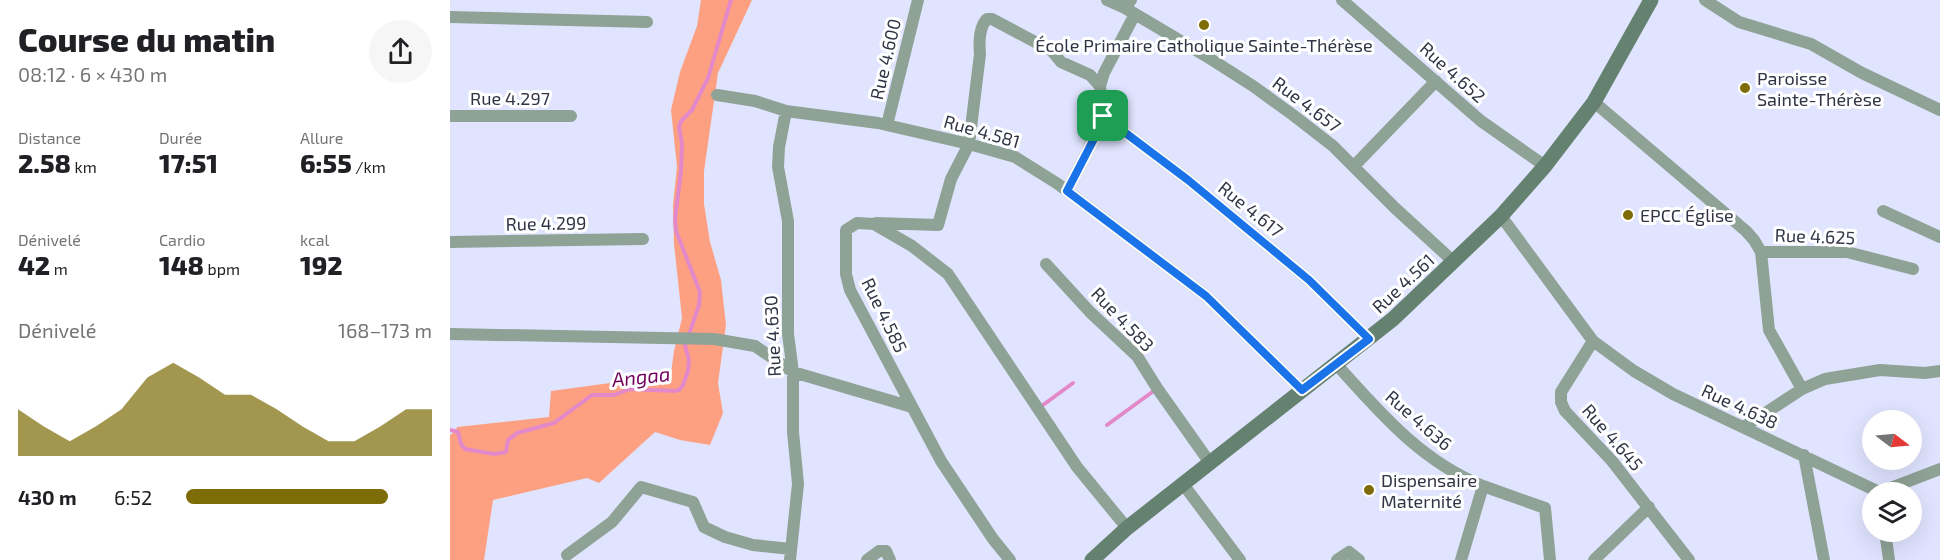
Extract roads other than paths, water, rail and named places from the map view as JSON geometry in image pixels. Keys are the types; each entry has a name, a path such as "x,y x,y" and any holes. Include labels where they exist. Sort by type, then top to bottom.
{"main road":[{"name":"Rue 4.561","path":"1094,559 1127,528 1393,320 1501,216 1545,166 1594,102 1651,0"}],"street":[{"name":"Rue 4.600","path":"887,125 918,0"},
{"name":"Rue 4.657","path":"1107,0 1130,8 1253,86 1333,146 1454,262"},
{"name":"Rue 4.652","path":"1342,0 1480,120 1545,166"},
{"path":"1705,0 1739,22 1811,44 1862,73 1940,110"},
{"path":"1067,191 1096,135 1103,116 1100,86 1130,8"},
{"path":"450,17 647,22"},
{"path":"874,224 938,225 951,179 969,144 980,54 979,43 983,22 987,19 992,19 1052,51 1060,62 1090,75 1100,86"},
{"path":"1354,166 1436,81"},
{"name":"Rue 4.581","path":"717,94 755,101 786,111 887,125 1015,157 1067,191 1206,296 1302,390"},
{"name":"Rue 4.625","path":"1594,102 1746,231 1761,252 1847,252 1913,269"},
{"name":"Rue 4.630","path":"786,111 779,147 778,167 788,221 788,334 793,372 793,432 798,484 790,554"},
{"name":"Rue 4.297","path":"450,116 571,116"},
{"name":"Rue 4.617","path":"1103,116 1188,180 1309,280 1369,339"},
{"path":"1883,212 1940,237"},
{"path":"1501,216 1593,341"},
{"name":"Rue 4.585","path":"874,224 857,223 846,230 846,274 850,290 941,461 993,539 1010,560"},
{"path":"874,224 912,246 948,274 1077,467 1127,528"},
{"name":"Rue 4.299","path":"450,242 643,239"},
{"path":"1761,252 1769,330 1802,389"},
{"name":"Rue 4.583","path":"1046,264 1090,312 1137,356 1210,463"},
{"path":"450,334 714,339 755,346 793,372 912,407"},
{"name":"Rue 4.638","path":"1593,341 1653,383 1862,484"},
{"name":"Rue 4.645","path":"1593,341 1561,392 1561,402 1565,411 1612,461 1689,560"},
{"name":"Rue 4.636","path":"1337,365 1419,450 1451,472 1545,508 1550,560"},
{"path":"1744,427 1802,389 1825,380 1880,370 1925,373 1940,371"},
{"path":"1804,456 1824,560"},
{"name":"Rue 4.638","path":"1906,482 1940,469"},
{"path":"1183,484 1240,560"},
{"path":"1461,560 1483,486"},
{"path":"567,555 612,522 641,487 693,502 704,527 725,537 790,554"},
{"path":"1594,560 1649,507"},
{"path":"1887,542 1889,560"},
{"path":"867,560 879,550 886,550 890,560"},
{"path":"1337,560 1349,552 1359,560"}],"waterway":[{"name":"Angaa","path":"450,430 458,432 465,449 494,454 506,452 508,440 517,433 554,423 592,395 614,395 630,389 675,391 683,385 689,360 685,346 699,305 700,292 676,231 675,219 682,144 679,127 681,121 692,110 708,78 731,0"},
{"path":"1043,405 1073,383"},
{"path":"1107,425 1155,390"}],"place":[{"name":"École Primaire Catholique Sainte-Thérèse","path":"1204,25"},
{"name":"Paroisse Sainte-Thérèse","path":"1745,88"},
{"name":"EPCC Église","path":"1628,215"},
{"name":"Dispensaire Maternité","path":"1369,490"}]}
